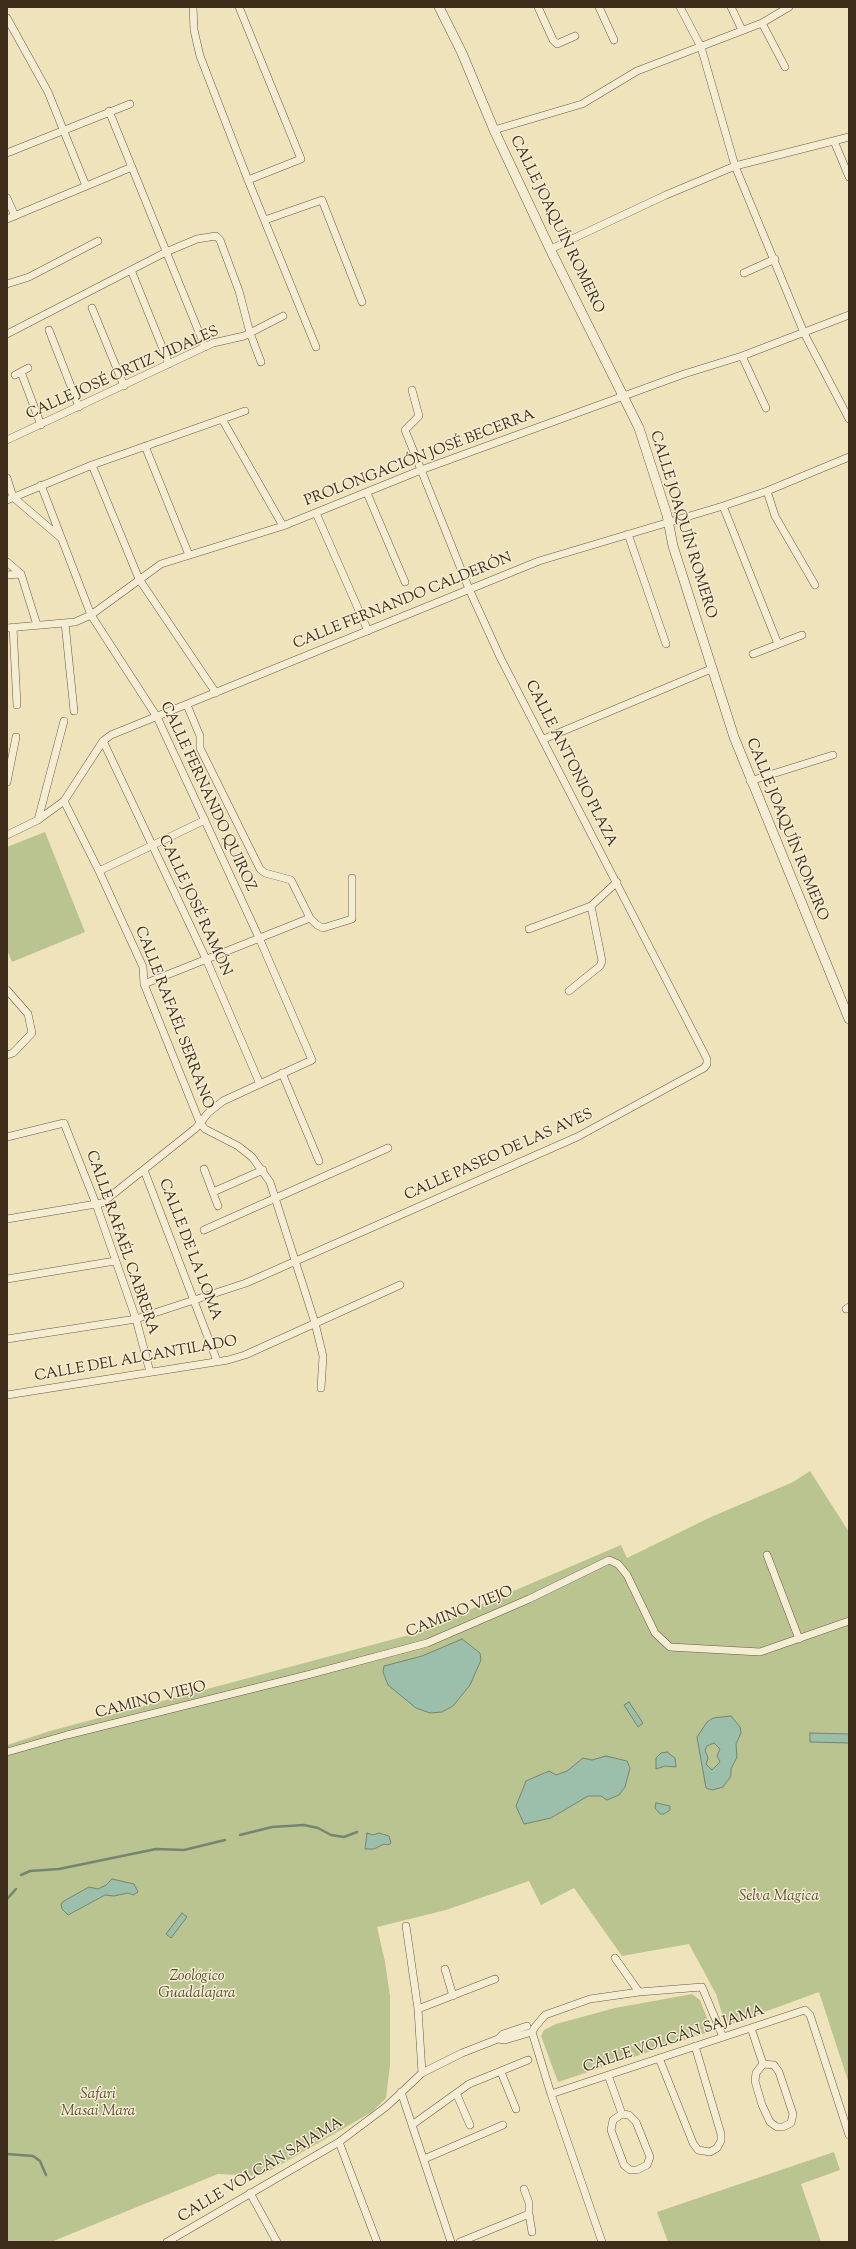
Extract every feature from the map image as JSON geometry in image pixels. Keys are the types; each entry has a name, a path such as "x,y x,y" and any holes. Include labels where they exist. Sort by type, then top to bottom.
{"street":[{"path":"193,7 194,30 200,56 248,180 316,347"},
{"path":"239,7 301,159 248,180"},
{"name":"CALLE JOAQUÍN ROMERO","path":"438,7 462,53 494,130 551,251 639,428 669,522 673,546 711,669 750,781 849,1019"},
{"path":"538,7 553,40 557,44 575,36"},
{"path":"599,7 614,40"},
{"path":"680,7 701,47 735,166 775,259 804,333 849,419"},
{"path":"731,7 742,30"},
{"path":"494,130 582,104 637,71 762,23 789,7"},
{"path":"7,18 48,92 86,186"},
{"path":"762,23 785,67"},
{"path":"7,153 109,111 130,104"},
{"path":"109,111 205,347"},
{"path":"551,251 555,247 666,195 735,166 849,137"},
{"path":"834,141 849,177"},
{"path":"7,219 132,167"},
{"path":"7,198 15,216"},
{"path":"264,220 322,200 362,302"},
{"path":"7,334 166,252 197,239 216,236 220,240 239,290 250,333 261,362"},
{"path":"7,284 28,277 98,241"},
{"path":"744,273 775,259"},
{"path":"131,270 168,364"},
{"path":"92,308 124,386"},
{"name":"PROLONGACIÓN JOSÉ BECERRA","path":"10,628 75,622 90,616 161,564 283,526 421,470 684,374 742,356 849,315"},
{"name":"CALLE JOSÉ ORTIZ VIDALES","path":"7,440 205,347 250,333 283,316"},
{"path":"48,330 79,407"},
{"path":"742,356 766,408"},
{"path":"21,371 41,425"},
{"name":"CALLE ANTONIO PLAZA","path":"412,390 419,416 405,430 469,589 501,659 544,739 617,882 707,1059 707,1064"},
{"path":"10,499 92,465 245,411"},
{"path":"222,419 283,526"},
{"path":"145,446 189,555"},
{"name":"CALLE FERNANDO CALDERÓN","path":"7,835 38,820 64,801 103,741 111,735 539,561 724,506 767,491 849,457"},
{"path":"92,465 139,579 216,693"},
{"path":"7,478 10,499 62,539"},
{"name":"CALLE FERNANDO QUIROZ","path":"41,485 90,616 157,717 260,940 312,1060 282,1074"},
{"path":"767,491 775,516 815,585"},
{"path":"367,493 405,582"},
{"path":"724,506 778,644"},
{"path":"316,513 368,630"},
{"path":"628,534 666,644"},
{"path":"7,562 21,574 37,625"},
{"path":"7,575 21,574"},
{"path":"65,623 74,711"},
{"path":"10,628 17,705"},
{"path":"753,654 802,635"},
{"path":"544,739 711,669"},
{"path":"187,705 200,736 200,748 260,869 265,873 291,880 310,918 316,925 323,928 352,919 352,878"},
{"path":"38,820 64,721"},
{"path":"7,782 16,737"},
{"name":"CALLE JOSÉ RAMÓN","path":"103,741 206,959 260,1084"},
{"path":"750,781 833,754"},
{"name":"CALLE RAFAÉL SERRANO","path":"64,801 99,870 143,967 144,984 200,1123 205,1129 238,1146 263,1170 276,1197 315,1323 323,1356 321,1388"},
{"path":"99,870 205,820"},
{"path":"529,929 590,906 617,882"},
{"path":"569,991 600,966 602,961 590,906"},
{"path":"144,984 206,959 260,940 310,918"},
{"path":"7,990 28,1014 32,1033 13,1053 7,1055"},
{"name":"CALLE PASEO DE LAS AVES","path":"7,1339 136,1319 246,1283 577,1137 704,1068 707,1064"},
{"path":"7,1219 102,1204 196,1128 208,1113 224,1101 282,1074 320,1161"},
{"name":"CALLE RAFAÉL CABRERA","path":"7,1137 64,1123 96,1204 136,1319 150,1372"},
{"path":"204,1230 388,1148"},
{"path":"204,1169 218,1206"},
{"name":"CALLE DE LA LOMA","path":"144,1170 218,1361"},
{"path":"213,1192 263,1170"},
{"path":"7,1279 115,1261"},
{"name":"CALLE DEL ALCANTILADO","path":"7,1395 218,1361 245,1355 400,1285"},
{"path":"767,1555 799,1638"},
{"name":"CAMINO VIEJO","path":"7,1752 427,1643 529,1599 609,1560 618,1564 627,1575 654,1633 670,1647 760,1652 849,1621"},
{"path":"406,1926 418,2009 422,2073"},
{"path":"615,1958 639,1992"},
{"path":"445,1968 453,1996"},
{"path":"418,2009 495,1979"},
{"path":"602,2242 551,2094 531,2028 545,2015 553,2011 590,1999 639,1992 702,1987 723,2037"},
{"name":"CALLE VOLCÁN SAJAMA","path":"551,2094 805,2010 810,2016 849,2135"},
{"name":"CALLE VOLCÁN SAJAMA","path":"167,2242 250,2192 339,2142 387,2106 422,2073 462,2053 498,2039 503,2034 531,2028"},
{"path":"751,2028 763,2064"},
{"path":"659,2058 694,2143 698,2150 710,2152 717,2148 721,2142 721,2134 695,2046"},
{"path":"412,2125 457,2095 470,2084 528,2060"},
{"path":"763,2064 774,2065 779,2072 785,2088 793,2114 791,2123 783,2127 777,2127 770,2122 762,2105 755,2081 756,2073 763,2064"},
{"path":"501,2072 516,2109"},
{"path":"608,2075 622,2114"},
{"path":"401,2092 451,2242"},
{"path":"457,2095 470,2125"},
{"path":"622,2114 629,2115 636,2122 650,2157 647,2165 638,2170 630,2170 624,2165 611,2130 613,2120 622,2114"},
{"path":"424,2159 504,2125"},
{"path":"339,2142 377,2242"},
{"path":"524,2189 529,2203 532,2232"},
{"path":"250,2192 277,2242"},
{"path":"460,2242 530,2214"}],"green space":[{"path":"45,832 85,932 12,962 7,950 7,847"},
{"name":"Zoológico Guadalajara","path":"810,1471 849,1532 849,2084 819,1992 726,2026 716,1994 689,1944 622,1956 574,1888 541,1905 529,1881 446,1910 377,1927 385,1962 390,1996 390,2065 386,2098 372,2112 261,2176 218,2174 51,2242 7,2242 7,1745 50,1731 413,1634 621,1545 627,1558 711,1517 793,1482"},
{"path":"692,1994 700,2000 712,2031 558,2082 541,2036 544,2030 556,2024 615,2008"},
{"path":"834,2152 840,2170 801,2184 821,2242 668,2242 657,2212"}],"shaded area":[{"path":"462,1639 480,1653 481,1660 470,1685 453,1706 442,1712 430,1713 416,1708 388,1685 383,1672 384,1666 422,1656"},
{"path":"629,1702 643,1723 638,1727 624,1705"},
{"path":"731,1716 740,1727 741,1733 736,1744 737,1757 731,1769 731,1776 723,1787 712,1790 706,1788 697,1737 707,1722 713,1718","holes":["714,1743 720,1749 717,1756 720,1762 712,1770 706,1764 708,1758 705,1750 707,1746"]},
{"path":"810,1733 849,1734 849,1743 810,1742"},
{"path":"667,1752 675,1758 676,1767 665,1766 656,1769 656,1758 661,1753"},
{"path":"606,1756 627,1761 630,1768 625,1787 619,1795 607,1800 601,1796 588,1796 551,1818 524,1824 516,1806 526,1781 549,1771 556,1775 567,1771 583,1758 592,1760"},
{"path":"656,1803 670,1806 670,1810 664,1814 660,1814 655,1808"},
{"path":"367,1833 373,1835 379,1833 389,1836 391,1843 388,1845 384,1844 374,1849 365,1849"},
{"path":"112,1879 134,1884 138,1892 133,1895 128,1893 114,1896 105,1895 68,1915 62,1909 61,1904 64,1901 89,1887 98,1889 106,1885"},
{"path":"182,1913 187,1917 171,1938 166,1934"}],"waterway":[{"path":"240,1835 272,1827 304,1825 318,1828 331,1835 344,1837 357,1832"},
{"path":"21,1875 30,1871 59,1869 156,1849 184,1850 225,1840"},
{"path":"7,1899 16,1889"},
{"path":"7,2154 33,2156 40,2161 46,2175"}],"park label":[{"name":"Selva Magica","path":"779,1897"},
{"name":"Safari Masai Mara","path":"98,2104"}]}
